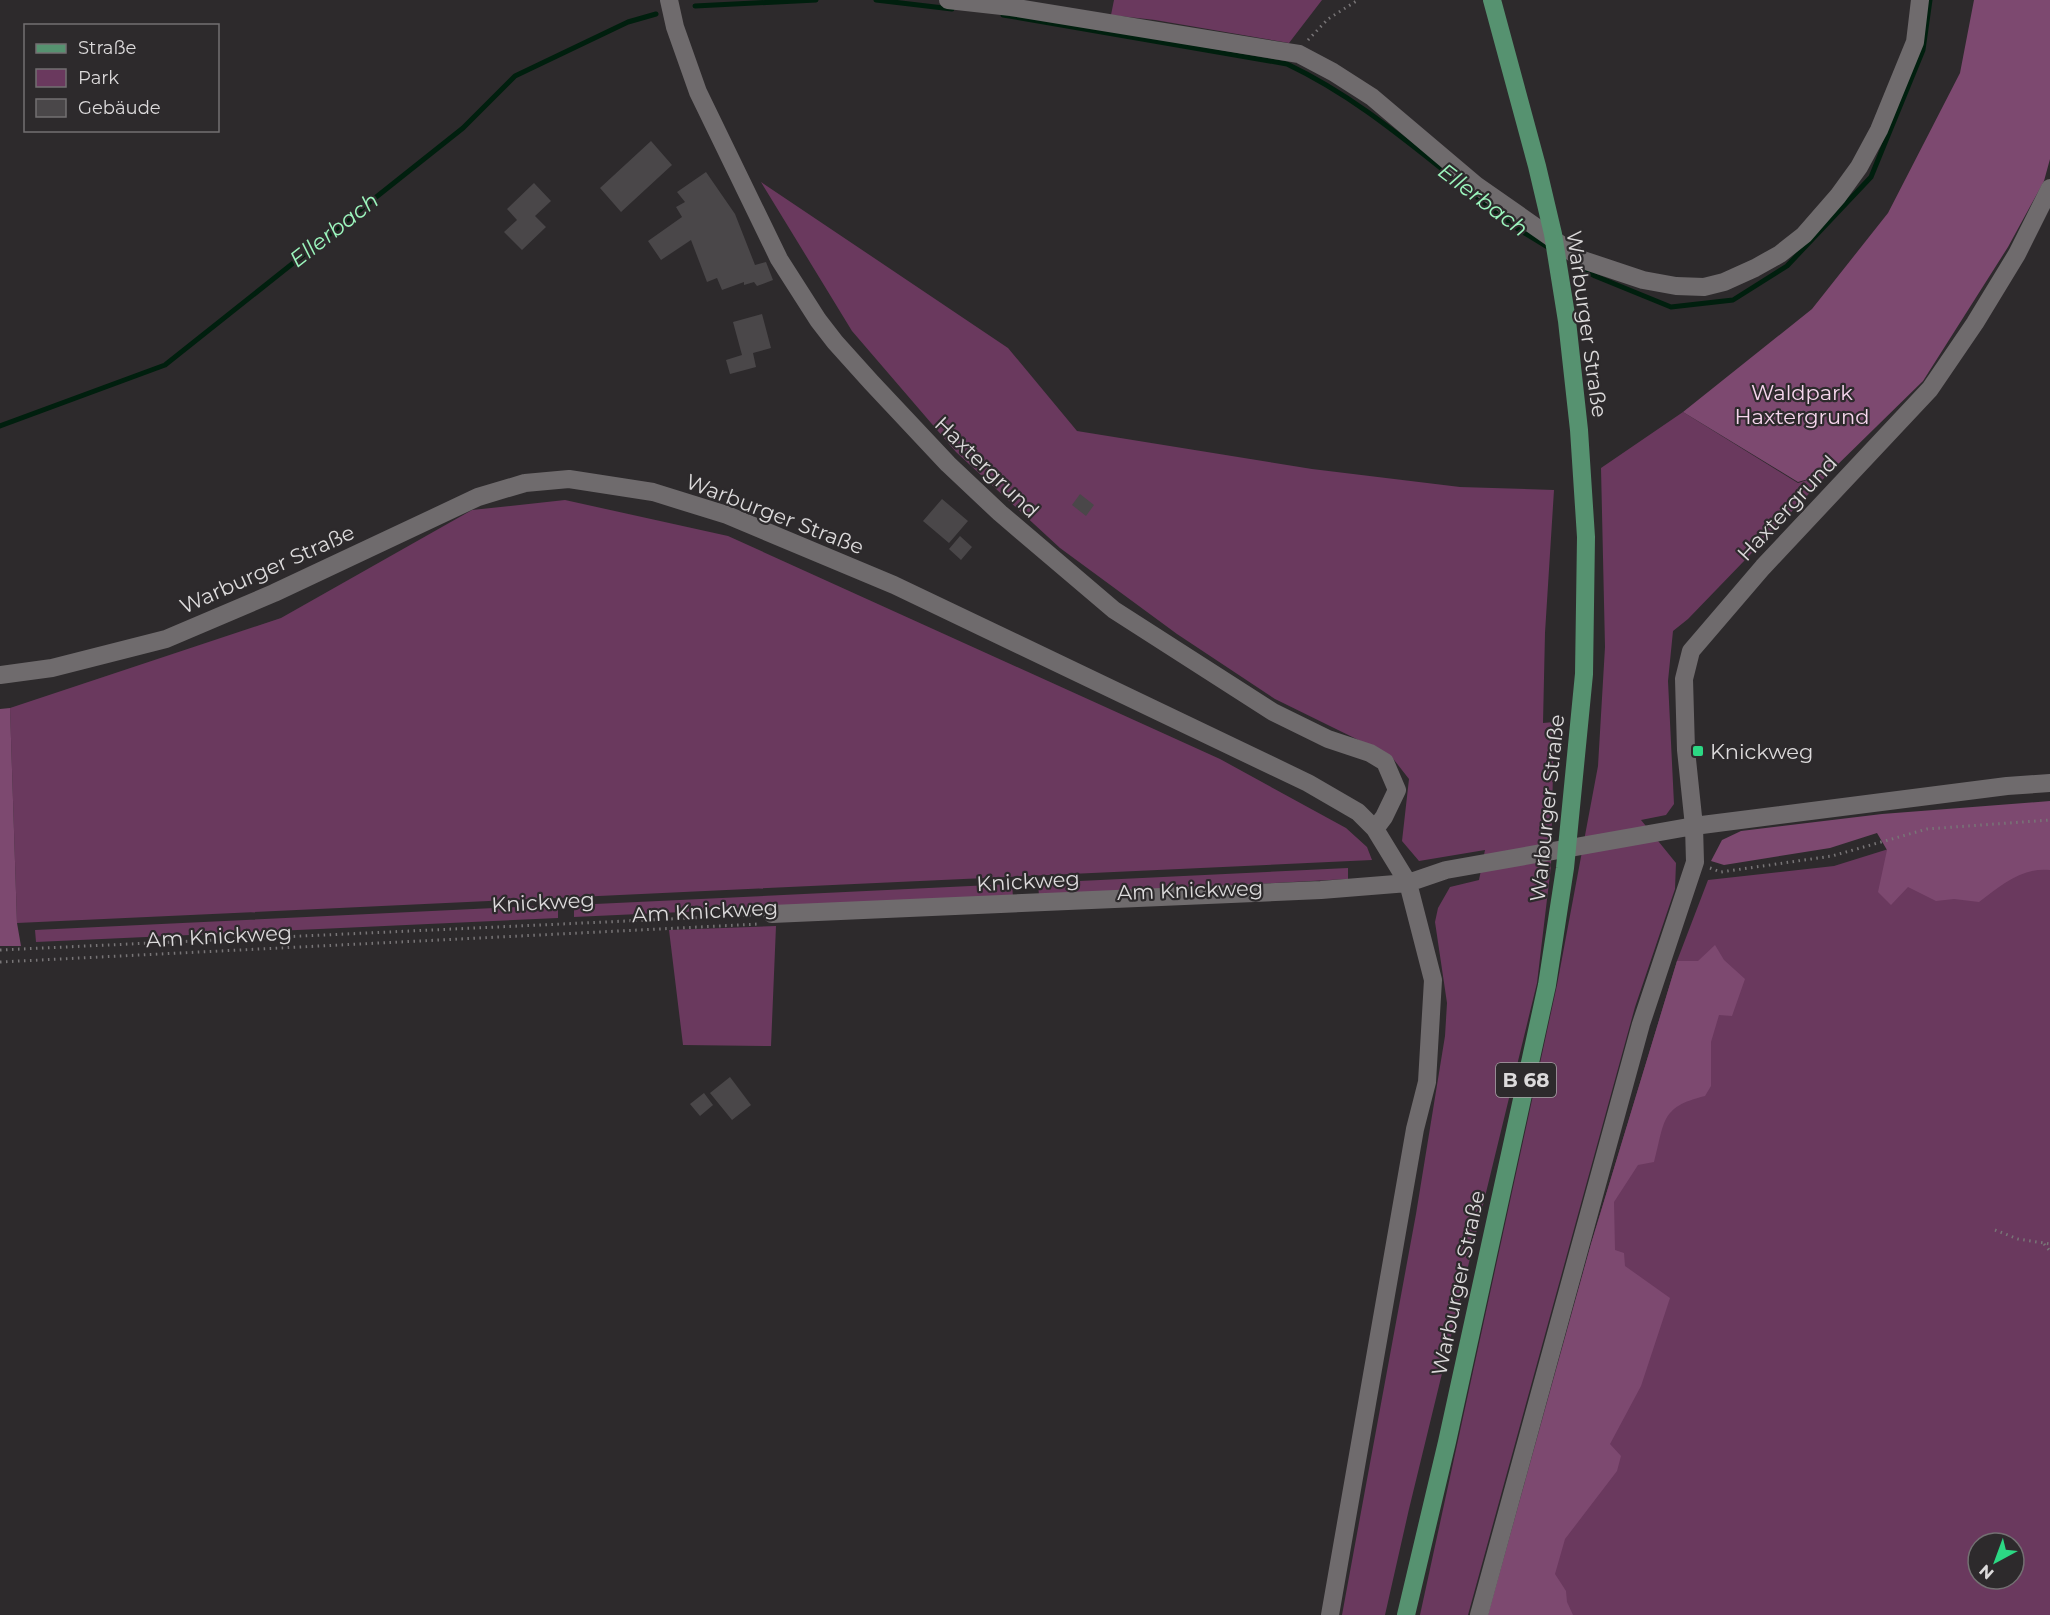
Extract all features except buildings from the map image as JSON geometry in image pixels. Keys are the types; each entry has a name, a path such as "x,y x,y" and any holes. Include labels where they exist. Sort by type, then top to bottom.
{"main road":[{"name":"Warburger Straße","path":"1406,1615 1447,1442 1547,985 1565,868 1584,674 1586,537 1579,430 1567,321 1553,234 1492,0"}],"street":[{"name":"Haxtergrund","path":"669,0 675,27 703,102 779,260 835,342 974,489 1053,560 1114,610 1273,712 1328,739 1370,753 1385,762 1397,790 1384,817 1375,829"},
{"path":"948,0 1011,7 1299,54 1372,97 1476,185 1583,260 1643,280 1676,286 1704,287 1724,282 1780,254 1804,235 1838,196 1859,167 1879,130 1915,42 1920,0"},
{"name":"Haxtergrund","path":"1695,862 1694,826 1686,750 1684,679 1691,651 1762,567 1930,389 1976,323 2018,254 2050,188"},
{"name":"Warburger Straße","path":"0,675 52,668 166,639 274,593 478,497 525,483 569,479 653,492 728,515 894,585 1308,783 1358,812 1375,829 1408,883 1433,980 1427,1082 1413,1141 1330,1615"},
{"name":"Knickweg","path":"766,919 1321,890 1408,883 1446,870 1694,826 1995,787 2050,783"},
{"path":"1479,1615 1641,1024 1695,862"}],"path":[{"path":"1299,54 1311,35 1328,19 1358,0"},
{"path":"1695,862 1721,872 1832,856 1927,829 2050,820"},
{"name":"Knickweg","path":"0,950 766,919"},
{"name":"Am Knickweg","path":"0,962 766,919"},
{"path":"1995,1230 2019,1239 2050,1244"},
{"path":"2044,1244 2050,1251"}],"green space":[{"path":"1114,0 1322,0 1289,43 1155,20 1111,15"},
{"name":"Waldpark Haxtergrund","path":"1974,0 2050,0 2050,159 2044,181 2008,247 1923,381 1829,473 1798,482 1683,412 1812,309 1888,213 1960,73"},
{"path":"761,182 1008,348 1077,431 1312,469 1460,487 1554,490 1545,633 1543,723 1554,722 1551,866 1537,983 1385,1615 1342,1615 1416,1214 1445,1036 1447,1003 1435,922 1438,908 1450,887 1479,880 1485,850 1419,861 1402,841 1409,779 1391,756 1275,699 1177,634 1060,548 956,452 852,331"},
{"path":"1683,412 1798,483 1829,473 1688,619 1673,631 1668,681 1674,804 1666,815 1641,820 1676,863 1675,889 1635,1007 1468,1615 1420,1615 1557,985 1598,766 1605,647 1601,468"},
{"path":"565,500 728,536 1220,759 1346,828 1367,847 1372,860 17,923 10,708 281,618 472,510"},
{"path":"10,708 17,923 21,946 0,946 0,709"},
{"path":"2050,801 2050,870 2030,871 2012,879 1979,902 1954,899 1936,901 1908,887 1891,905 1878,892 1887,850 1877,833 1830,848 1724,865 1711,861 1722,840 1741,831 1882,814"},
{"path":"2050,828 2050,1615 1488,1615 1591,1244 1677,961 1708,880 1834,866 1927,837"},
{"path":"1348,868 1348,879 1039,896 1038,883"},
{"path":"1012,884 1013,897 574,917 574,905"},
{"path":"558,905 558,918 36,942 35,930"},
{"path":"776,926 771,1046 683,1045 669,930"},
{"path":"1715,945 1724,960 1745,979 1732,1016 1719,1015 1711,1042 1711,1086 1705,1096 1679,1105 1666,1118 1654,1162 1638,1165 1614,1202 1615,1250 1624,1253 1625,1266 1670,1298 1641,1386 1610,1444 1621,1456 1617,1471 1565,1539 1555,1574 1566,1591 1567,1602 1573,1615 1488,1615 1591,1244 1677,961 1698,961"}],"waterway":[{"name":"Ellerbach","path":"695,6 816,0"},
{"name":"Ellerbach","path":"876,0 952,9"},
{"name":"Ellerbach","path":"1579,267 1595,276 1671,307 1733,300 1787,266 1871,177 1923,50 1930,0"},
{"name":"Ellerbach","path":"0,426 165,365 463,128 515,76 628,22 656,14"},
{"name":"Ellerbach","path":"1003,15 1287,64 1356,104 1461,184"},
{"name":"Ellerbach","path":"1476,196 1518,229 1551,249"}],"place":[{"name":"Knickweg","path":"1698,751"}]}
